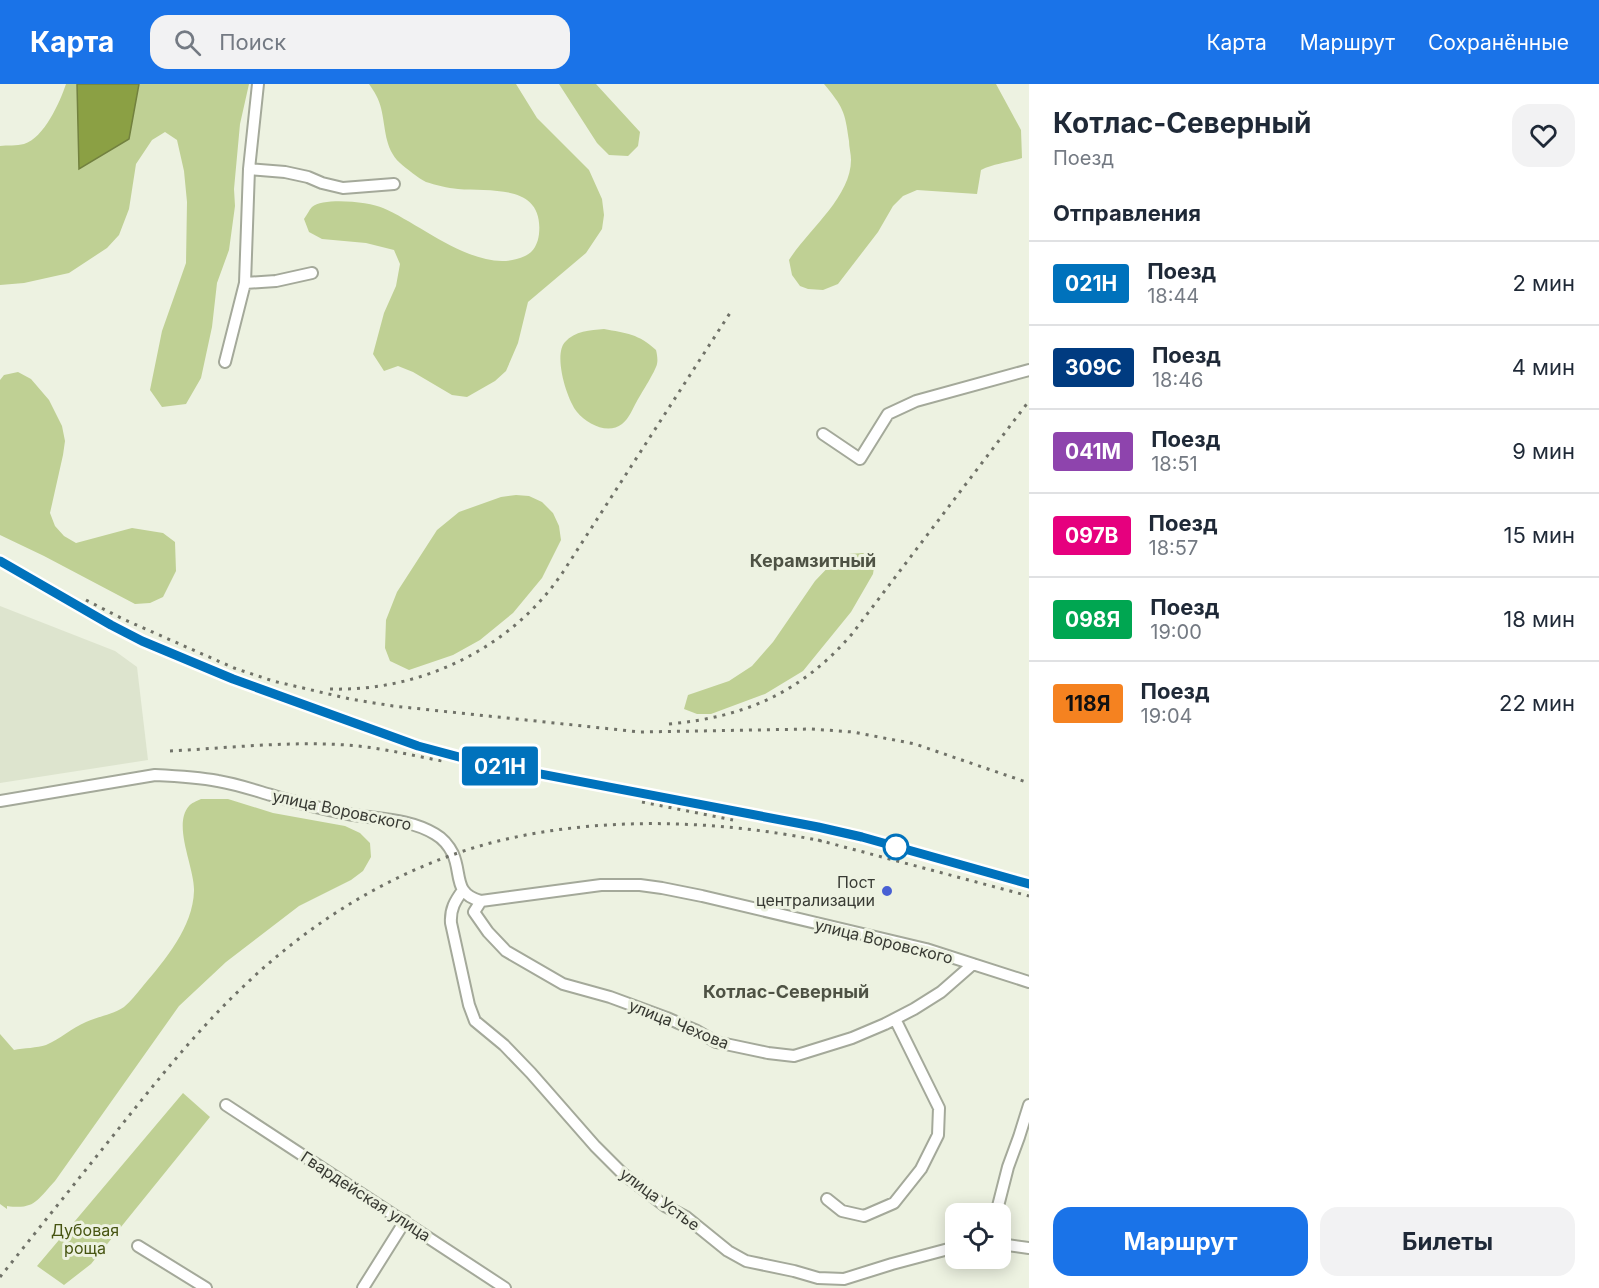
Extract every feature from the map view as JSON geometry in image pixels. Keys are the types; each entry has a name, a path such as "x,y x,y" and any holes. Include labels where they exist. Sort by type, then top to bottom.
{"street":[{"path":"225,362 245,283 249,169 258,84"},
{"path":"249,169 285,172 343,188 394,184"},
{"path":"245,283 276,281 312,273"},
{"path":"823,434 860,459 888,414 916,401 1029,370"},
{"name":"улица Воровского","path":"0,801 155,775 220,781 340,813 404,822 429,830 441,838 453,855 464,890"},
{"name":"улица Воровского","path":"481,901 601,885 640,885 662,888 926,949 1029,982"},
{"path":"464,890 467,896 481,901"},
{"name":"улица Устье","path":"464,890 450,914 469,1005 475,1021 504,1045 622,1173 665,1206 686,1217 728,1251 746,1261 818,1278 844,1279 945,1249"},
{"name":"улица Чехова","path":"481,901 474,912 488,932 506,951 563,984 610,997 697,1031 716,1041 768,1053 794,1056 852,1038 914,1009 940,992 973,964"},
{"path":"827,1199 842,1211 864,1216 894,1203 921,1169 938,1135 939,1108 895,1019"},
{"name":"Гвардейская улица","path":"226,1105 505,1288"},
{"path":"999,1203 1008,1167 1029,1105"},
{"path":"363,1288 405,1221"},
{"path":"138,1245 206,1288"},
{"path":"1011,1246 1029,1248"}],"shaded area":[{"path":"77,84 139,84 129,139 79,169"},
{"path":"0,606 115,651 137,667 148,760 0,783"}],"green space":[{"path":"66,84 249,84 240,124 234,189 235,206 229,250 217,283 212,327 201,378 186,404 162,407 150,390 162,331 186,263 187,202 184,171 177,140 165,132 152,140 136,164 129,209 119,235 107,248 69,273 24,283 0,285 0,146 24,144 38,135 60,100"},
{"path":"369,84 516,84 537,118 589,170 602,199 604,215 602,229 586,253 528,302 518,343 506,371 495,381 467,397 452,395 413,372 398,366 384,371 373,354 384,313 396,286 400,264 394,250 366,243 322,239 309,232 304,219 312,207 326,202 368,204 383,208 471,255 489,260 508,261 525,256 533,250 539,234 538,218 533,206 524,198 499,191 442,186 426,182 409,171 391,151 380,105"},
{"path":"559,84 596,84 640,132 638,146 628,156 609,155 597,143"},
{"path":"824,84 996,84 1021,130 1022,158 981,170 977,194 917,190 903,196 893,206 878,232 838,284 823,290 808,289 800,286 792,275 789,260 836,200 849,174 851,160 844,116 839,104"},
{"path":"604,329 638,337 656,350 657,359 654,372 629,416 622,424 610,428 598,427 577,412 569,398 560,357 565,342 573,335"},
{"path":"18,372 31,379 49,400 62,426 65,441 50,513 55,526 64,536 76,543 132,528 163,533 175,542 176,571 163,597 150,603 135,604 0,535 0,380 4,375"},
{"path":"529,496 542,502 553,513 559,526 561,540 542,578 513,613 480,640 453,655 409,670 390,661 385,648 386,620 397,592 437,530 459,512 501,497"},
{"path":"863,553 875,561 873,574 851,612 803,671 765,694 711,714 697,714 684,709 688,695 729,681 752,666 773,642 815,581 835,560 848,554"},
{"path":"201,799 228,799 273,813 345,826 360,833 370,843 371,857 363,871 351,880 299,906 226,962 179,1006 55,1181 30,1205 7,1206 7,1209 0,1204 0,1034 14,1050 42,1046 86,1022 119,1010 134,997 169,954 189,917 194,891 183,835 184,814 189,806"},
{"name":"Дубовая роща","path":"183,1093 210,1117 91,1264 64,1285 37,1266"}],"railway":[{"path":"330,689 364,688 398,683 430,673 462,660 491,643 518,623 542,599 563,572 730,313"},
{"path":"669,724 697,721 747,708 792,687 833,655 852,634 1029,401"},
{"path":"0,561 143,641 233,679 418,746 478,762 833,830 1029,884"},
{"path":"86,600 123,619 234,668 273,681 350,699 393,706 640,732 811,729 853,732 915,744 1029,783"},
{"path":"170,751 280,744 324,744 370,748 442,761"},
{"path":"642,802 733,820"},
{"path":"0,1277 150,1090 213,1017 247,983 293,943 369,893 452,855 542,832 589,826 686,824 735,828 826,842"},
{"path":"818,840 1029,896"}],"train":[{"name":"021Н","path":"0,561 142,641 233,679 418,746 478,762 818,827 862,837 1029,884"}],"place":[{"name":"Пост централизации","path":"887,891"}],"district":[{"name":"Керамзитный","path":"813,560"},
{"name":"Котлас-Северный","path":"786,991"}]}
